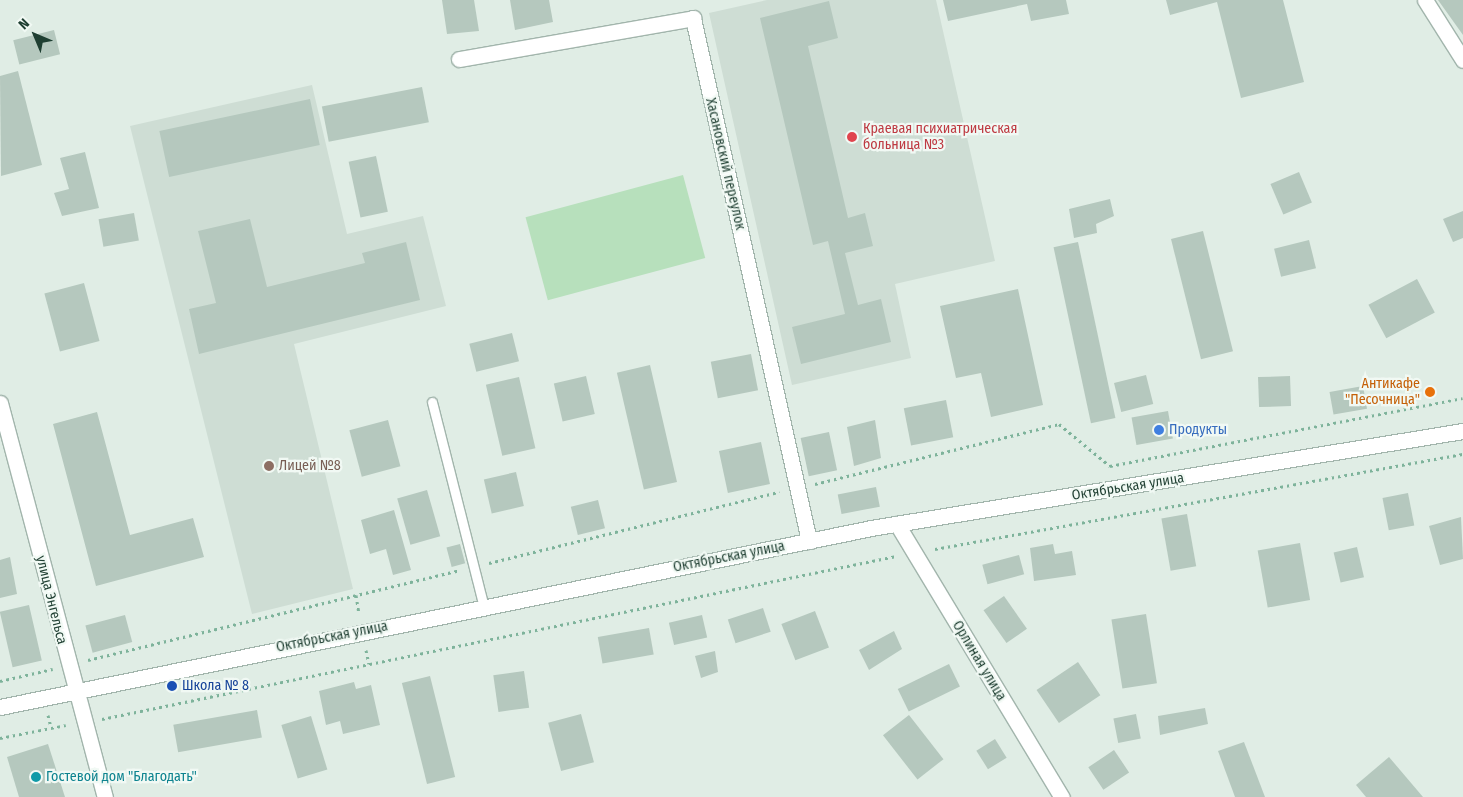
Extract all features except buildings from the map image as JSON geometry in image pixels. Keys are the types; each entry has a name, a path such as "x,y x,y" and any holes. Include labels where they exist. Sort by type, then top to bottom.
{"street":[{"path":"1425,0 1463,60"},
{"name":"Хасановский переулок","path":"459,59 693,18 809,541"},
{"name":"улица Энгельса","path":"0,403 67,665 105,797"},
{"name":"Октябрьская улица","path":"0,707 74,690 897,524 1463,431"},
{"name":"Орлиная улица","path":"897,524 1062,797"}],"lane":[{"path":"432,402 484,607"}],"path":[{"path":"0,682 1059,424 1110,466 1463,398"},
{"path":"0,738 83,723 913,553 1463,454"}],"shaded area":[{"name":"Краевая психиатрическая больница №3","path":"767,0 936,0 995,261 895,284 911,358 792,385 709,13"},
{"name":"Лицей №8","path":"312,85 347,234 423,216 446,306 294,344 353,589 252,614 130,126"}],"green space":[{"path":"683,175 705,258 548,300 526,217"}],"place":[{"name":"Краевая психиатрическая больница №3","path":"852,137"},
{"name":"Антикафе \"Песочница\"","path":"1430,392"},
{"name":"Продукты","path":"1159,430"},
{"name":"Лицей №8","path":"269,466"},
{"name":"Школа № 8","path":"172,686"},
{"name":"Гостевой дом \"Благодать\"","path":"36,777"}]}
